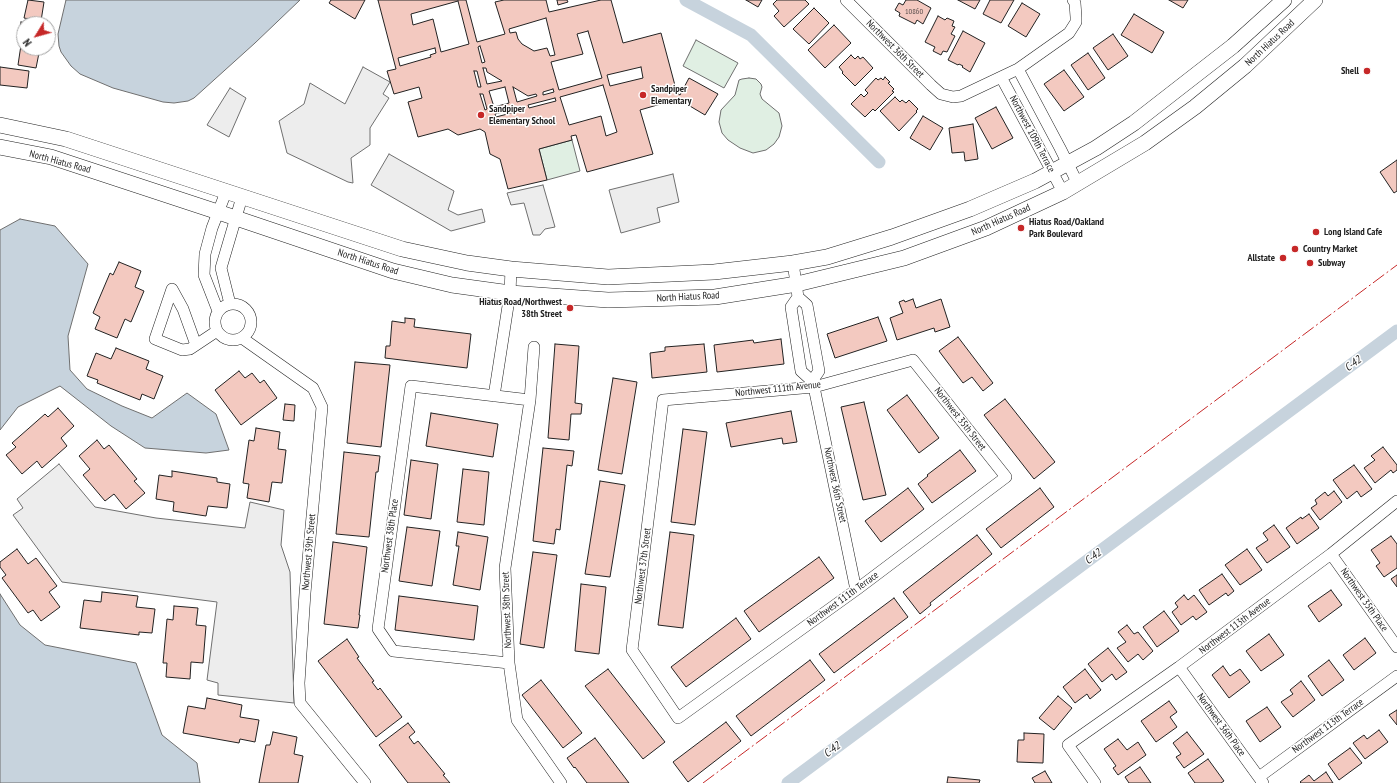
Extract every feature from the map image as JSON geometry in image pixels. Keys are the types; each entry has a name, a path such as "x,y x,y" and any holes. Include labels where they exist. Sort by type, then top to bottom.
{"main road":[{"path":"0,125 66,138 402,249 467,263 511,269 608,277 714,272 793,263 827,257 892,238 970,210 1035,181 1096,148 1145,115 1233,46 1284,0"},
{"name":"North Hiatus Road","path":"0,147 51,157 392,271 452,285 510,293 608,300 715,297 798,290 904,258 986,228 1078,184 1145,143 1195,106 1245,66 1315,0"}],"street":[{"name":"Northwest 36th Street","path":"846,0 930,85 945,96 961,96 1002,77"},
{"path":"1002,77 1018,69 1069,33 1076,22 1074,2"},
{"name":"Northwest 109th Terrace","path":"1018,69 1078,184"},
{"name":"Northwest 109th Terrace","path":"1002,77 1063,192"},
{"path":"218,311 204,275 205,254 226,192"},
{"path":"230,304 221,268 242,197"},
{"name":"Northwest 36th Street","path":"793,263 798,290 807,305 819,371 813,384"},
{"path":"511,269 510,293 494,396 530,400"},
{"path":"204,275 223,275"},
{"path":"196,345 183,309 172,289 155,338 182,350 190,349 196,345 217,331"},
{"name":"Northwest 36th Street","path":"798,290 791,307 801,371 813,384 856,590"},
{"path":"230,304 237,304 244,307 251,319 248,333 242,338 236,340 228,340 222,336 217,331 215,324 215,317 218,311 223,306 230,304"},
{"name":"Northwest 39th Street","path":"242,338 313,388 322,407 304,600 299,683 300,703 364,783"},
{"name":"Northwest 38th Street","path":"534,347 530,400 505,568 509,663 518,720 561,783"},
{"name":"Northwest 111th Avenue","path":"663,400 813,384 914,360"},
{"name":"Northwest 35th Street","path":"914,360 1006,477"},
{"name":"Northwest 38th Place","path":"494,396 410,386 378,629 393,651 509,663"},
{"name":"Northwest 37th Street","path":"663,400 632,650 678,718"},
{"name":"Northwest 111th Terrace","path":"678,718 856,590 1006,477"},
{"name":"Northwest 113th Avenue","path":"1095,783 1068,745 1179,667 1331,554 1397,501"},
{"name":"Northwest 35th Place","path":"1331,554 1397,646"},
{"name":"Northwest 36th Place","path":"1179,667 1261,780"},
{"name":"Northwest 113th Terrace","path":"1261,780 1397,676"}],"green space":[{"path":"696,40 738,63 724,88 683,66"},
{"path":"749,78 756,79 761,84 762,87 760,94 762,99 779,113 782,126 779,137 774,144 766,150 753,153 740,148 728,140 722,133 719,122 721,110 735,95 739,80"},
{"path":"572,140 580,171 547,180 539,149"}],"shaded area":[{"path":"66,0 300,0 194,98 188,101 174,103 163,102 113,88 80,74 71,66 61,52 58,34"},
{"path":"363,67 390,82 383,94 389,98 370,128 370,145 351,158 353,183 287,153 279,121 304,104 310,83 345,104"},
{"path":"230,88 246,98 229,137 207,125"},
{"path":"389,154 454,191 448,210 458,215 482,209 485,222 451,231 371,185"},
{"path":"673,174 679,202 657,208 660,222 621,233 609,190"},
{"path":"543,185 555,227 545,229 540,235 533,235 524,203 511,205 507,193"},
{"path":"20,219 55,226 88,264 68,336 70,370 87,389 122,406 152,418 187,393 216,414 229,450 206,453 145,448 111,426 60,386 18,407 0,430 0,230"},
{"path":"59,464 95,507 156,518 245,528 250,502 284,510 281,545 290,572 294,703 218,695 218,683 207,680 217,602 62,582 13,515 23,508 17,499"},
{"path":"0,594 20,625 45,645 136,663 162,735 197,763 200,783 0,783"}],"building":[{"path":"28,0 44,2 42,16 24,16"},
{"path":"331,0 365,0 355,19 329,3"},
{"name":"Sandpiper Elementary","path":"378,0 466,0 477,42 505,34 495,2 504,0 546,0 549,12 601,0 611,0 623,43 661,33 677,93 680,95 689,78 718,94 705,115 678,99 640,110 653,154 587,172 576,135 571,136 572,140 539,149 547,180 508,189 500,159 490,154 485,132 480,129 458,135 448,129 418,137 408,102 422,98 419,87 394,94 387,71 396,69","holes":["458,1 469,44 441,52 433,19 413,25 411,14","546,18 555,55 550,56 547,48 534,51 522,44 518,39 516,32 510,33 509,29","588,31 602,78 559,90 551,62 583,54 577,34","480,46 485,62 482,63 478,47","435,48 436,53 430,55 431,57 400,66 398,58","641,67 643,78 610,86 607,75","483,68 486,68 487,72 502,81 487,84","474,71 477,71 481,87 478,87","603,85 617,132 606,136 601,116 569,125 560,97","505,87 509,103 494,107 489,91","513,87 528,96 536,94 537,96 517,102","553,89 554,92 543,95 543,92","480,94 483,94 487,109 485,110","555,98 556,101 529,108 528,105","522,107 523,110 496,117 495,114"]},
{"path":"557,0 567,0 568,2 558,5"},
{"path":"746,0 762,0 758,7"},
{"path":"777,0 805,0 809,4 784,27 774,16 779,11 773,4"},
{"path":"906,0 917,0 931,8 923,24 917,20 915,24 899,16 900,13 895,10 899,3 903,5"},
{"path":"958,0 980,0 975,9"},
{"path":"990,0 1014,0 1001,23 983,14"},
{"path":"1169,0 1188,0 1183,8"},
{"path":"1022,3 1040,14 1026,37 1008,26"},
{"path":"814,8 829,23 809,44 793,29"},
{"path":"1134,14 1164,32 1152,53 1121,35"},
{"path":"938,16 945,20 947,18 954,21 952,26 955,27 951,34 955,36 947,52 943,51 941,55 933,51 935,47 925,42"},
{"path":"834,25 851,43 825,68 808,50"},
{"path":"963,31 985,43 970,72 962,67 963,66 948,60"},
{"path":"1113,34 1128,56 1108,70 1093,48"},
{"path":"1088,53 1105,78 1088,90 1071,65"},
{"path":"851,55 855,59 858,56 860,59 863,57 873,68 855,86 842,73 843,72 839,67"},
{"path":"19,56 38,56 36,68 18,65"},
{"path":"0,67 29,71 27,88 0,85"},
{"path":"1064,70 1084,97 1064,111 1044,84"},
{"path":"885,77 890,82 888,83 894,89 892,91 894,92 875,111 873,109 865,117 851,104 861,94 864,97 868,93 865,90 876,78 878,80 881,78 883,80"},
{"path":"895,97 900,102 902,100 906,103 909,100 918,109 916,111 917,112 899,131 880,111"},
{"path":"996,107 1013,138 992,149 975,118"},
{"path":"923,116 943,128 930,150 910,138"},
{"path":"973,124 978,159 965,161 964,152 952,153 949,128"},
{"path":"1397,160 1397,191 1394,193 1380,172"},
{"path":"119,262 141,271 135,287 144,291 131,322 125,319 117,338 95,329 100,317 93,313 110,273 113,275"},
{"path":"913,299 916,308 941,299 950,327 935,332 934,328 897,340 890,318 903,313 899,302 904,300 905,302"},
{"path":"878,317 887,341 835,358 827,334"},
{"path":"405,318 415,319 414,327 471,334 467,368 385,358 386,346 390,346 392,321 405,323"},
{"path":"958,337 993,383 983,391 972,377 963,383 939,351"},
{"path":"781,339 784,364 717,372 714,345 753,340 754,343"},
{"path":"555,344 579,346 575,403 582,404 581,414 571,414 569,440 548,438"},
{"path":"704,344 707,372 652,378 650,353 665,351 665,347"},
{"path":"116,348 149,361 146,369 163,376 154,399 142,394 140,400 97,383 98,380 87,376 96,353 111,359"},
{"path":"355,362 390,365 381,447 347,443"},
{"path":"239,371 245,378 252,373 260,383 264,380 277,398 241,425 215,390"},
{"path":"613,378 637,382 622,474 598,470"},
{"path":"907,395 939,438 919,453 887,410"},
{"path":"1005,399 1055,462 1034,479 984,415"},
{"path":"864,402 886,495 863,500 841,407"},
{"path":"285,404 295,405 294,421 283,420"},
{"path":"58,408 74,426 61,438 67,446 42,468 37,461 22,474 6,455 16,447 12,443 45,414 48,417"},
{"path":"791,411 797,442 783,444 782,438 731,447 726,423"},
{"path":"431,413 498,424 493,457 426,446"},
{"path":"256,428 280,432 278,449 286,450 282,483 272,482 269,502 247,498 249,484 243,483 249,440 254,441"},
{"path":"683,429 707,432 695,525 671,522"},
{"path":"97,440 104,449 109,445 137,479 134,481 145,493 126,509 114,494 105,501 83,475 90,469 79,456"},
{"path":"1383,447 1397,465 1397,470 1393,473 1391,470 1375,483 1364,468 1375,460 1371,456"},
{"path":"543,448 574,451 572,466 567,465 560,530 556,529 554,544 533,541"},
{"path":"960,450 976,471 932,503 918,484 928,476 927,475"},
{"path":"344,452 380,456 378,472 376,472 369,537 336,534"},
{"path":"411,460 438,464 431,519 404,515"},
{"path":"1354,465 1372,489 1361,497 1357,491 1347,499 1333,480"},
{"path":"463,469 489,472 484,525 457,522"},
{"path":"172,471 217,478 217,482 230,484 227,508 208,506 206,516 173,511 174,502 156,499 159,475 172,477"},
{"path":"600,481 625,485 610,577 585,574"},
{"path":"908,488 924,509 881,542 865,521"},
{"path":"1040,488 1054,507 1001,548 986,529"},
{"path":"1334,491 1342,502 1320,520 1311,508 1317,504 1315,500 1325,492 1328,496"},
{"path":"1309,514 1319,528 1297,544 1286,528 1301,517 1302,519"},
{"path":"1274,525 1290,547 1267,563 1256,548 1268,540 1263,533"},
{"path":"407,527 440,531 432,586 399,581"},
{"path":"458,532 488,537 480,590 453,585 459,546 456,546"},
{"path":"670,532 694,535 683,628 658,625"},
{"path":"977,535 992,554 930,603 931,605 920,614 903,592"},
{"path":"1391,536 1397,544 1397,568 1384,577 1376,566 1380,563 1371,550"},
{"path":"333,542 367,547 358,628 324,624"},
{"path":"17,549 28,564 36,558 57,586 49,592 60,607 41,621 33,610 28,613 2,578 6,575 0,567 0,562"},
{"path":"1247,549 1262,570 1240,585 1225,565"},
{"path":"533,552 557,555 544,648 520,644"},
{"path":"819,557 834,578 759,632 744,611"},
{"path":"1222,574 1234,591 1228,596 1226,593 1209,605 1199,590"},
{"path":"1397,575 1397,587 1391,579"},
{"path":"581,584 606,587 599,654 575,651"},
{"path":"1331,590 1342,605 1319,622 1308,606"},
{"path":"102,592 138,596 136,607 155,609 152,633 139,632 139,635 80,628 84,600 101,602"},
{"path":"1184,595 1188,600 1194,595 1207,612 1196,620 1193,616 1181,625 1172,612 1178,607 1175,603"},
{"path":"399,596 478,606 474,640 395,630"},
{"path":"894,598 908,617 834,673 819,654"},
{"path":"174,606 198,608 196,625 206,626 203,663 191,662 190,679 166,677 167,663 163,663 167,619 173,620"},
{"path":"1164,611 1179,631 1157,647 1143,627"},
{"path":"736,618 751,639 686,687 671,667"},
{"path":"1127,625 1134,634 1138,632 1153,651 1143,660 1138,654 1128,662 1117,648 1126,642 1118,632"},
{"path":"1269,634 1284,655 1261,671 1246,651"},
{"path":"1365,638 1376,653 1354,670 1343,655"},
{"path":"347,639 359,657 357,658 374,681 372,682 378,690 380,688 402,717 376,737 318,661"},
{"path":"1108,648 1127,672 1116,680 1112,674 1102,682 1088,664"},
{"path":"810,660 825,680 751,736 736,716"},
{"path":"1329,660 1344,680 1322,696 1308,676"},
{"path":"1223,666 1230,676 1240,669 1250,682 1229,698 1212,675"},
{"path":"608,669 665,742 643,759 585,686"},
{"path":"1085,669 1101,690 1090,699 1087,694 1075,703 1063,687"},
{"path":"541,680 582,733 563,748 522,695"},
{"path":"1301,681 1315,700 1293,717 1281,702 1293,694 1290,690"},
{"path":"1058,696 1072,708 1054,730 1039,718"},
{"path":"207,698 242,705 240,717 259,720 255,742 240,739 239,743 183,733 188,706 205,709"},
{"path":"1169,701 1177,712 1170,717 1177,727 1156,742 1141,721"},
{"path":"1267,707 1281,727 1260,742 1246,721"},
{"path":"1397,710 1397,725 1389,715"},
{"path":"726,722 741,741 688,782 673,762"},
{"path":"408,723 415,732 409,737 414,744 418,741 445,774 443,775 450,783 408,783 379,745"},
{"path":"1379,730 1388,742 1365,759 1353,743 1364,735 1367,739"},
{"path":"273,732 297,737 294,754 303,756 298,783 259,783 266,745 270,745"},
{"path":"1187,732 1204,754 1184,768 1176,757 1181,754 1173,743"},
{"path":"1024,733 1044,734 1043,763 1017,762 1018,740 1024,740"},
{"path":"595,738 629,783 587,783 575,767 574,768 567,758"},
{"path":"1118,739 1127,750 1138,742 1146,755 1118,775 1113,768 1116,766 1104,749"},
{"path":"1350,748 1362,763 1339,780 1328,764"},
{"path":"1208,759 1224,781 1221,783 1195,783 1188,773"},
{"path":"1140,767 1151,783 1129,783 1125,777"},
{"path":"1045,771 1052,783 1035,783 1032,778"},
{"path":"1326,772 1333,783 1300,782 1309,775 1314,781"},
{"path":"948,777 980,780 979,783 947,783"}],"waterway":[{"path":"686,0 751,35 879,162"},
{"name":"C-42","path":"788,783 1397,331"}],"power":[{"path":"703,783 1397,265"}],"place":[{"name":"Shell","path":"1367,71"},
{"name":"Sandpiper Elementary","path":"643,95"},
{"name":"Sandpiper Elementary School","path":"481,115"},
{"name":"Hiatus Road/Oakland Park Boulevard","path":"1021,228"},
{"name":"Long Island Cafe","path":"1316,232"},
{"name":"Country Market","path":"1295,249"},
{"name":"Allstate","path":"1283,258"},
{"name":"Subway","path":"1310,263"},
{"name":"Hiatus Road/Northwest 38th Street","path":"570,308"}]}
